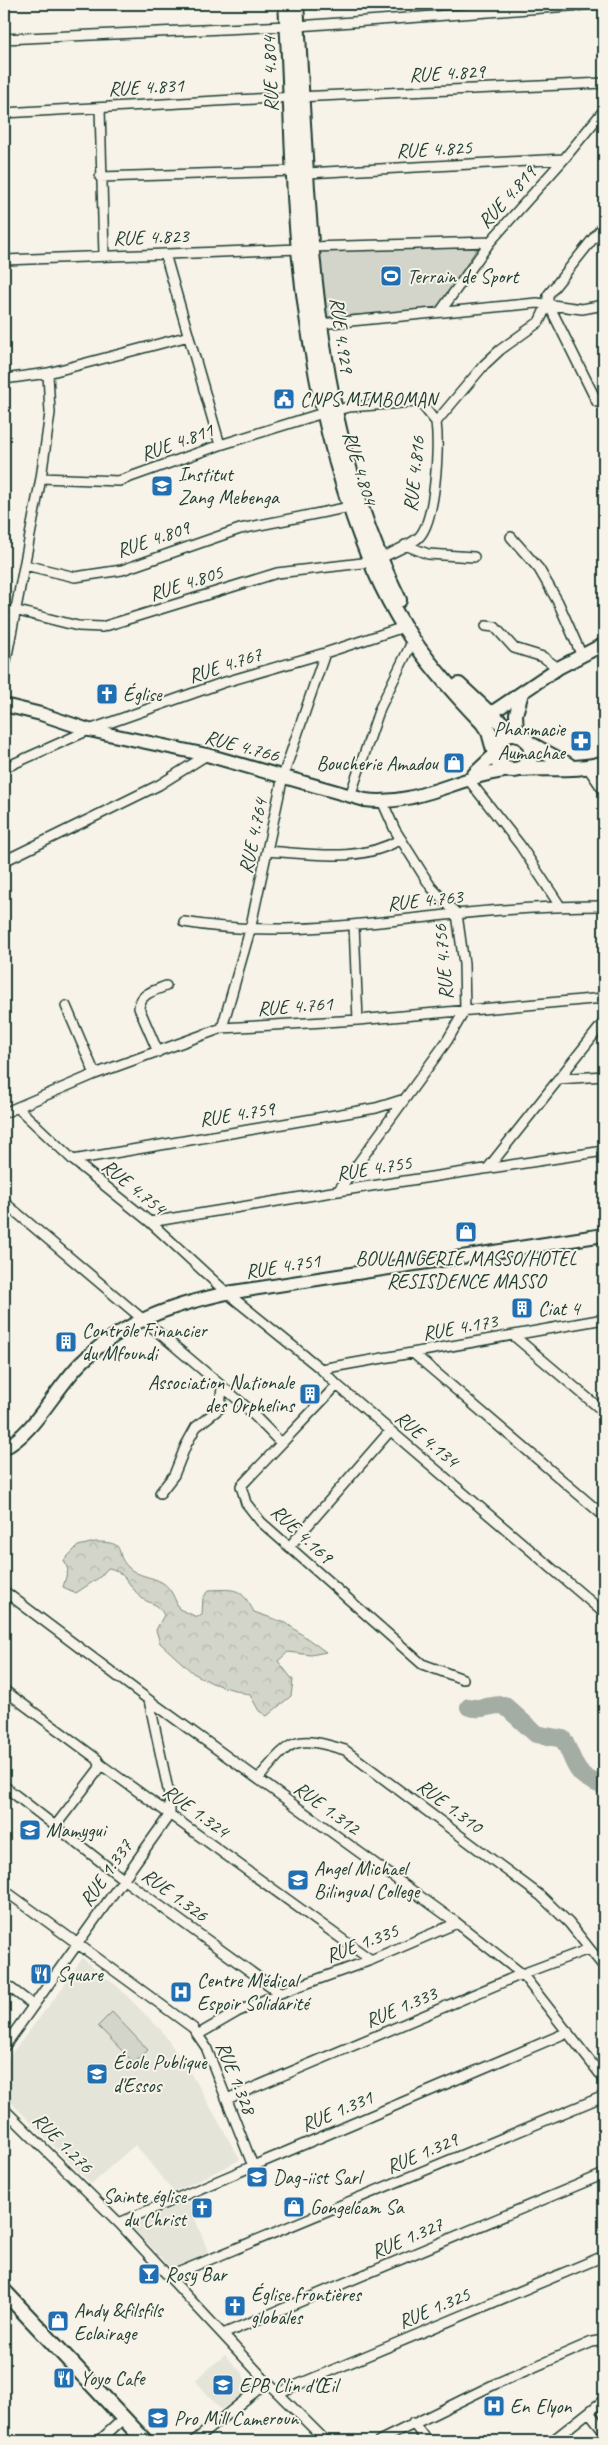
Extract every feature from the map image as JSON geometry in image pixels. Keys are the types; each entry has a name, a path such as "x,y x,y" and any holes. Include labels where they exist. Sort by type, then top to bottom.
{"main road":[{"name":"RUE 4.804","path":"286,4 293,26 305,248 328,412 350,508 376,560 404,627 483,723 489,732 495,754"},
{"path":"293,26 296,4"},
{"name":"RUE 4.929","path":"305,248 320,324 328,412 355,490 376,560 417,631 453,679 490,714 523,739 571,766"},
{"path":"490,714 558,668 604,644"},
{"path":"516,769 530,758 516,714 522,693"},
{"name":"RUE 4.766","path":"4,705 41,714 89,730 207,755 350,796 383,803 422,796 496,771 516,769"},
{"path":"523,739 512,734 501,738 495,754 503,767 516,769 571,766 588,768 604,763"},
{"name":"RUE 4.766","path":"468,779 485,766 495,754"},
{"name":"RUE 4.751","path":"4,1448 18,1439 83,1361 127,1328 144,1318 186,1302 604,1235"},
{"path":"4,2291 145,2441"}],"street":[{"path":"4,40 293,26 597,4"},
{"name":"RUE 4.829","path":"296,98 604,83"},
{"name":"RUE 4.831","path":"4,113 296,98"},
{"path":"100,108 100,177 104,256"},
{"name":"RUE 4.819","path":"440,312 490,242 564,159 604,110"},
{"name":"RUE 4.825","path":"100,177 300,172 564,159"},
{"name":"RUE 4.816","path":"376,560 418,538 427,523 434,490 438,440 436,422 484,365 500,350 539,322 548,303 548,295 604,225"},
{"name":"RUE 4.823","path":"4,260 490,242"},
{"path":"165,254 220,445"},
{"path":"548,303 598,402"},
{"path":"320,324 548,303 582,309 604,305"},
{"path":"4,379 48,372 189,336"},
{"path":"4,672 10,616 26,565 41,478 50,413 48,372"},
{"name":"RUE 4.811","path":"41,478 119,481 220,445 328,412 369,405 415,402 423,406 436,422"},
{"name":"RUE 4.809","path":"26,565 74,577 122,570 240,528 350,508"},
{"path":"511,537 539,569 558,602 582,656"},
{"path":"405,545 428,554 474,557"},
{"name":"RUE 4.805","path":"10,616 78,626 102,627 277,574 376,560"},
{"path":"486,626 495,627 514,648 543,657 558,668"},
{"name":"RUE 4.767","path":"4,768 89,730 222,683 325,653 404,627"},
{"path":"350,796 380,708 413,640"},
{"name":"RUE 4.764","path":"222,1028 250,930 283,776 325,653"},
{"path":"4,861 159,785 207,755"},
{"path":"588,768 604,791"},
{"path":"468,779 520,845 560,906"},
{"name":"RUE 4.756","path":"338,1191 448,1041 465,1010 464,964 457,914 431,887 401,840 383,803"},
{"path":"268,851 331,855 363,853 384,849 401,840"},
{"name":"RUE 4.763","path":"184,922 250,930 354,925 560,906 604,906"},
{"path":"354,925 358,1020"},
{"path":"158,1052 140,1008 140,1001 142,996 166,986"},
{"name":"RUE 4.761","path":"4,1113 95,1074 222,1028 358,1020 604,998"},
{"path":"66,1006 95,1074"},
{"path":"488,1168 604,1022"},
{"path":"558,1079 604,1076"},
{"name":"RUE 4.759","path":"74,1160 376,1108 405,1098"},
{"name":"RUE 4.754","path":"18,1108 74,1160 150,1222 227,1294"},
{"name":"RUE 4.755","path":"150,1222 338,1191 604,1152"},
{"path":"4,1202 144,1318 242,1404 281,1443"},
{"name":"RUE 4.134","path":"227,1294 321,1369 390,1431 604,1613"},
{"name":"RUE 4.173","path":"321,1369 603,1320"},
{"path":"514,1336 604,1412"},
{"path":"413,1353 604,1516"},
{"name":"RUE 4.169","path":"337,1385 241,1486 246,1502 261,1522 422,1664 463,1679"},
{"path":"160,1493 174,1475 186,1445 196,1427 220,1408 222,1387"},
{"path":"289,1547 390,1431"},
{"name":"RUE 1.312","path":"4,1591 149,1700 457,1923 522,1974 604,2078"},
{"name":"RUE 1.324","path":"4,1690 97,1759 100,1764 371,1960"},
{"path":"149,1700 168,1791 170,1814"},
{"name":"RUE 1.310","path":"258,1779 284,1748 300,1742 319,1742 345,1750 541,1896 569,1923 604,1967"},
{"path":"56,1825 99,1769 100,1764"},
{"name":"RUE 1.326","path":"4,1786 123,1878 280,1993"},
{"name":"RUE 1.337","path":"4,2047 170,1814"},
{"name":"RUE 1.328","path":"4,1890 62,1934 78,1943 187,2022 198,2034 227,2099 253,2166"},
{"name":"RUE 1.335","path":"198,2034 237,2012 280,1993 371,1960 457,1923"},
{"name":"RUE 1.333","path":"227,2099 522,1974 589,1950"},
{"path":"4,1983 34,2005"},
{"name":"RUE 1.331","path":"119,2223 568,2032"},
{"name":"RUE 1.329","path":"170,2276 604,2096"},
{"name":"RUE 1.276","path":"4,2109 119,2223 267,2382 326,2441"},
{"name":"RUE 1.327","path":"223,2334 604,2174"},
{"name":"RUE 1.325","path":"278,2393 604,2256"},
{"path":"379,2441 494,2384 592,2342 604,2340"},
{"path":"194,2441 267,2382"},
{"path":"552,2441 604,2400"},
{"path":"589,2412 604,2430"},
{"path":"99,2441 123,2419"},
{"path":"413,2423 427,2441"}],"shaded area":[{"name":"École Publique d'Essos","path":"82,1958 118,1987 162,2031 198,2085 240,2160 174,2192 135,2145 91,2184 4,2095 4,2063 59,1993"},
{"path":"188,2201 209,2254 171,2268 131,2226"},
{"name":"EPB Clin d'Œil","path":"225,2355 243,2374 247,2390 221,2410 195,2380"}],"green space":[{"path":"477,248 438,310 321,317 316,250"},
{"path":"95,1542 106,1542 117,1546 123,1561 128,1567 141,1575 166,1585 179,1609 197,1617 202,1615 203,1598 209,1590 237,1591 245,1598 254,1612 286,1623 326,1652 311,1655 288,1652 278,1661 293,1680 291,1696 267,1716 259,1711 250,1695 212,1683 193,1673 160,1643 156,1630 164,1615 162,1611 138,1595 119,1572 108,1568 100,1577 76,1593 63,1587 68,1570 64,1560 78,1546"},
{"path":"112,2012 148,2050 134,2063 98,2026"}],"waterway":[{"path":"469,1707 478,1708 504,1705 536,1734 563,1739 580,1773 593,1782 604,1786"}],"place":[{"name":"Terrain de Sport","path":"391,276"},
{"name":"CNPS MIMBOMAN","path":"284,399"},
{"name":"Institut Zang Mebenga","path":"162,486"},
{"name":"Église","path":"107,694"},
{"name":"Pharmacie Aumachae","path":"581,741"},
{"name":"Boucherie Amadou","path":"454,763"},
{"name":"BOULANGERIE MASSO/HOTEL RESISDENCE MASSO","path":"466,1232"},
{"name":"Ciat 4","path":"522,1308"},
{"name":"Contrôle Financier du Mfoundi","path":"66,1342"},
{"name":"Association Nationale des Orphelins","path":"310,1394"},
{"name":"Mamygui","path":"30,1830"},
{"name":"Angel Michael Bilingual College","path":"298,1880"},
{"name":"Square","path":"41,1974"},
{"name":"Centre Médical Espoir Solidarité","path":"181,1992"},
{"name":"École Publique d'Essos","path":"97,2074"},
{"name":"Dag-iist Sarl","path":"257,2177"},
{"name":"Gongelcam Sa","path":"294,2207"},
{"name":"Sainte église du Christ","path":"202,2208"},
{"name":"Rosy Bar","path":"149,2274"},
{"name":"Église frontières globales","path":"235,2306"},
{"name":"Andy &filsfils Eclairage","path":"58,2321"},
{"name":"Yoyo Cafe","path":"64,2378"},
{"name":"EPB Clin d'Œil","path":"223,2385"},
{"name":"En Elyon","path":"494,2406"},
{"name":"Pro Mill Cameroun","path":"158,2418"}]}
